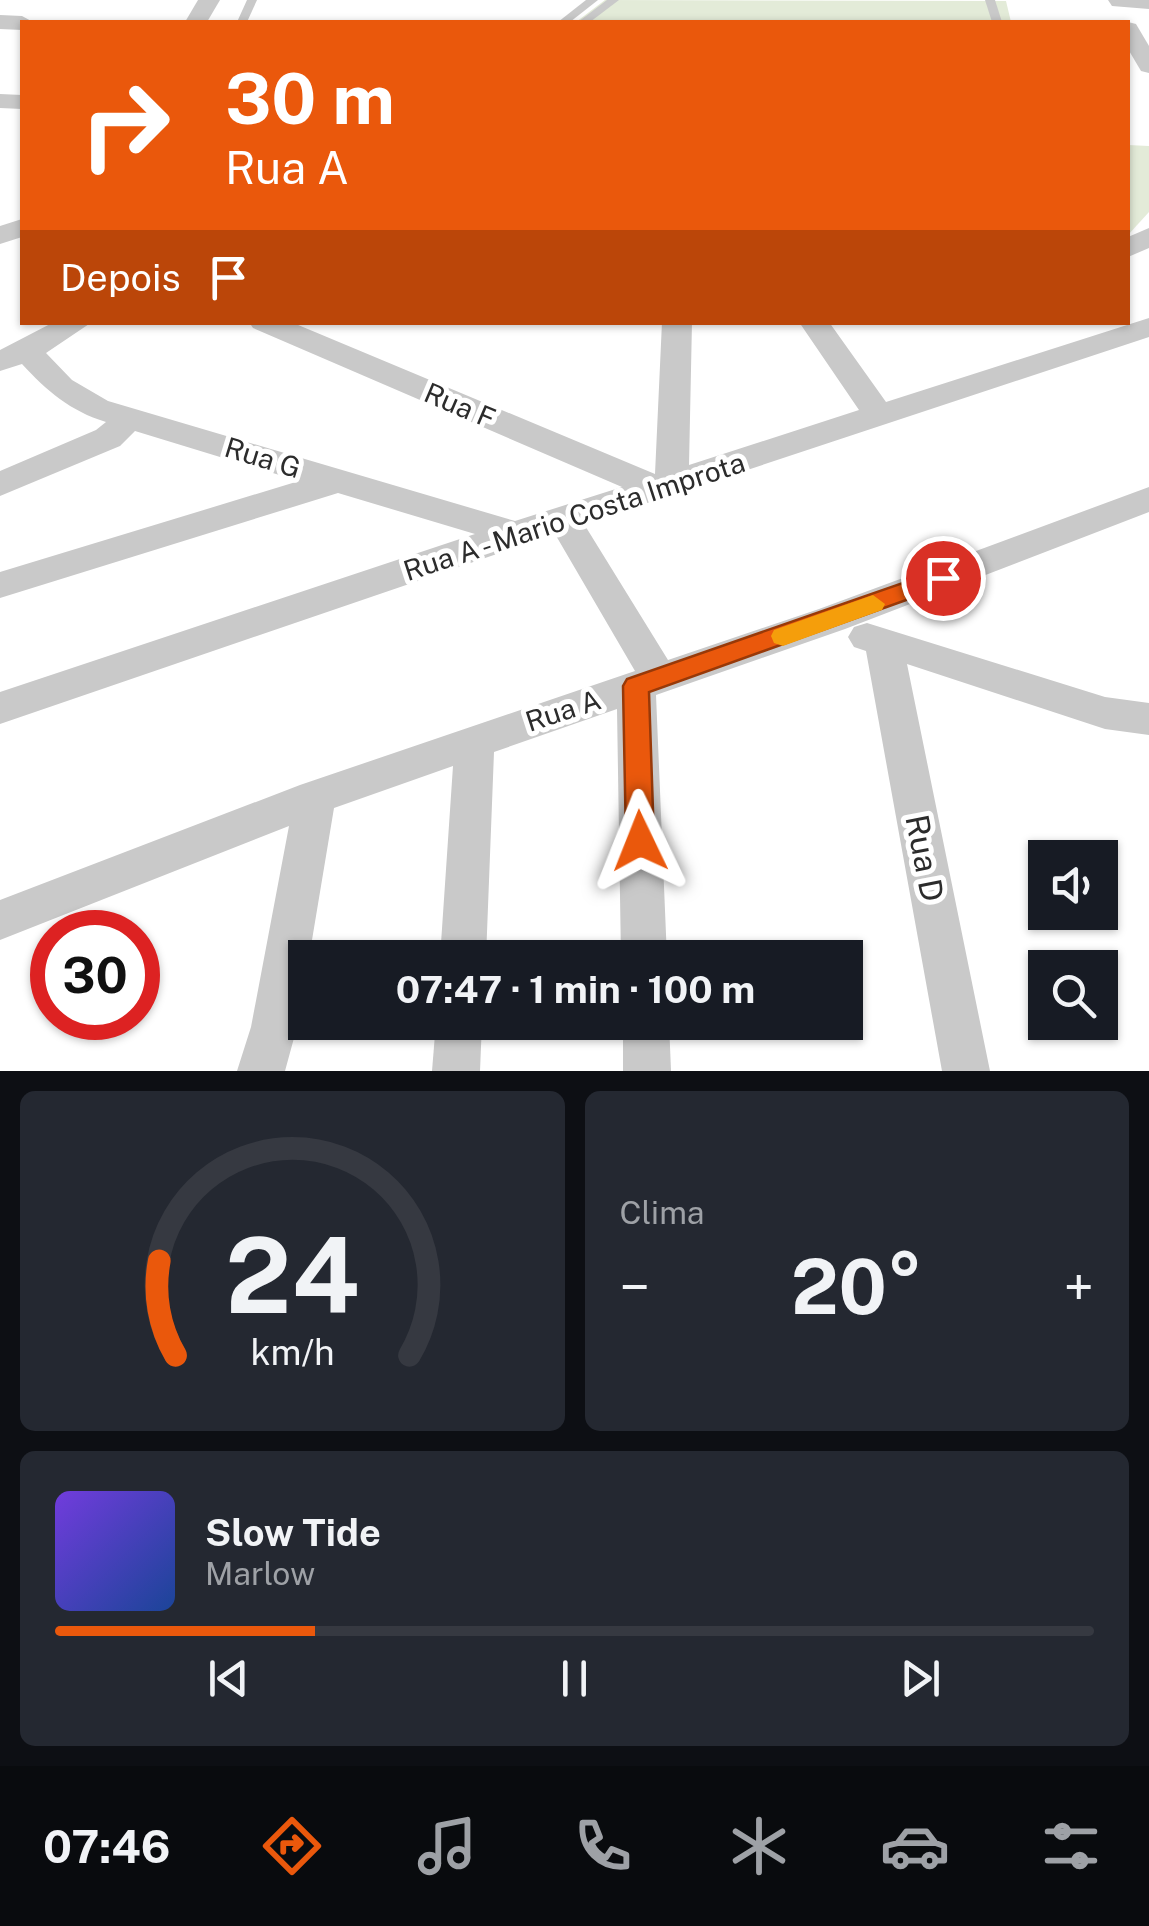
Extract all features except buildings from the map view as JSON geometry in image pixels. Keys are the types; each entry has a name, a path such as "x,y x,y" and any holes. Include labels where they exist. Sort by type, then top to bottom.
{"street":[{"path":"1125,9 1149,1"},
{"path":"1125,9 1149,13"},
{"path":"1130,21 1149,66"},
{"path":"14,356 71,325"},
{"name":"Rua F","path":"271,325 664,485"},
{"path":"664,485 677,325"},
{"path":"816,325 881,417"},
{"name":"Rua A - Mario Costa Improta","path":"0,708 563,518 1149,327"},
{"name":"Rua G","path":"14,356 97,408 515,534"},
{"path":"0,484 108,438 130,417"},
{"path":"0,585 340,480"},
{"name":"Rua A","path":"0,920 315,797 832,620 1149,499"},
{"path":"563,518 647,683 644,940"},
{"path":"832,620 884,646 1105,713 1149,719"},
{"name":"Rua D","path":"884,646 966,1071"},
{"path":"463,940 476,739"},
{"path":"261,1071 274,1027 315,797"},
{"path":"456,1071 458,1040"},
{"path":"646,1040 647,1071"}],"lane":[{"path":"566,20 593,0"},
{"path":"586,20 614,0"}],"green space":[{"path":"605,0 1006,1 1011,20 579,20"},
{"path":"1130,145 1149,146 1149,212 1130,233"}],"slow traffic":[{"path":"783,636 873,604"}],"route":[{"path":"640,841 636,686 943,578"}]}
